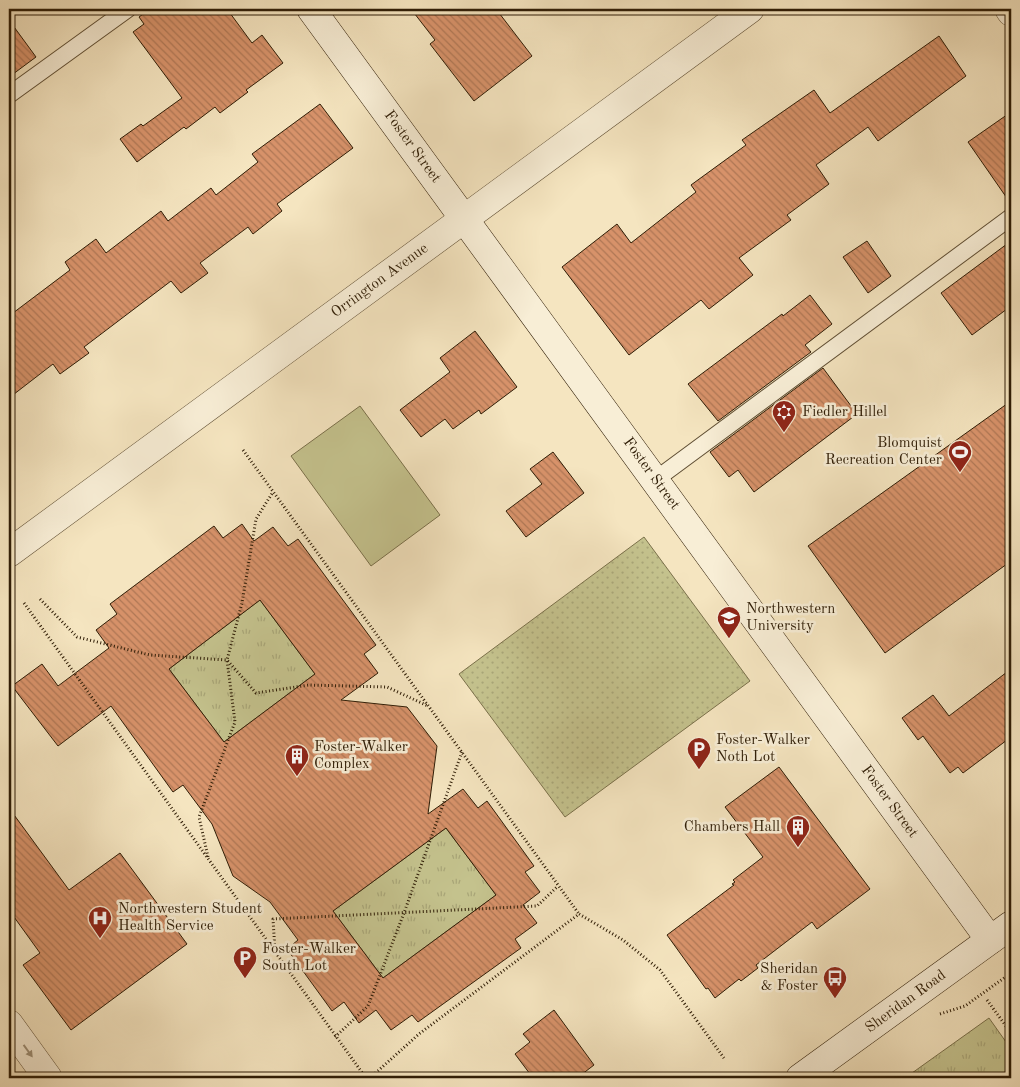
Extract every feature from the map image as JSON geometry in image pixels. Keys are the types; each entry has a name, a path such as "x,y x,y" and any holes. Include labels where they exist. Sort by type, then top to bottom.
{"street":[{"name":"Foster Street","path":"311,9 655,480 1001,932"},
{"name":"Orrington Avenue","path":"9,553 750,9"},
{"name":"Sheridan Road","path":"800,1078 1001,932"},
{"path":"9,1024 48,1078"}],"lane":[{"path":"9,95 128,9"},
{"path":"655,480 1011,217"}],"path":[{"path":"243,450 579,914 624,940 660,970 724,1058"},
{"path":"208,859 198,817 235,722 227,660 242,603 256,519 274,492"},
{"path":"40,599 77,638 150,655 227,660 256,693 309,685 387,687 429,707"},
{"path":"24,603 366,1078"},
{"path":"336,1036 368,1006 462,752"},
{"path":"275,952 273,919 537,906 558,886"},
{"path":"370,1078 418,1034 579,914"},
{"name":"Sheridan Road","path":"935,1017 941,1013 965,1006 1011,973"},
{"path":"987,1000 1011,1033"}],"green space":[{"path":"360,406 440,515 371,566 291,456"},
{"path":"644,537 750,681 565,817 459,674"},
{"path":"260,600 315,674 224,742 169,669"},
{"path":"446,828 496,895 383,978 333,911"},
{"path":"989,1018 1011,1049 1011,1078 905,1078"}],"building":[{"path":"150,9 227,9 252,43 262,35 283,63 246,90 248,92 220,113 215,107 186,129 184,127 137,162 120,139 141,124 143,126 182,98 133,32 144,24 139,17"},
{"path":"411,9 496,9 532,56 474,101 430,44 435,40"},
{"path":"9,20 36,57 9,77"},
{"path":"939,36 966,76 878,141 868,127 816,165 829,184 787,215 791,220 739,258 753,275 709,309 701,300 629,355 562,267 617,224 631,243 696,192 691,185 746,145 742,140 814,90 830,113"},
{"path":"320,104 353,148 277,204 282,211 253,234 248,227 200,263 208,273 181,293 171,281 84,347 89,353 60,374 53,364 9,398 9,316 70,270 65,262 96,239 106,253 161,211 168,221 211,188 216,195 258,162 252,154"},
{"path":"1011,112 1011,204 968,142"},
{"path":"867,241 891,276 868,293 843,257"},
{"path":"1011,241 1011,306 972,335 941,293"},
{"path":"810,295 832,324 805,345 811,352 718,421 688,384"},
{"path":"475,331 517,387 481,414 479,410 453,429 445,419 421,437 400,410 450,372 440,358"},
{"name":"Fiedler Hillel","path":"823,368 857,414 754,492 738,470 729,477 710,452"},
{"name":"Blomquist Recreation Center","path":"1011,401 1011,561 885,653 808,546"},
{"path":"553,452 584,493 526,537 506,511 542,484 530,469"},
{"name":"Foster-Walker Complex","path":"242,524 254,541 273,527 288,546 298,539 376,645 364,654 378,673 341,700 407,707 437,746 428,814 463,789 478,808 487,801 534,866 525,872 540,892 523,905 537,923 515,939 521,948 418,1022 412,1015 391,1030 376,1010 359,1023 344,1002 332,1011 287,949 298,940 270,902 233,876 212,824 183,785 173,792 111,706 58,746 12,686 42,664 58,686 109,648 96,630 117,614 110,604 214,526 223,538","holes":["260,600 315,674 224,742 169,669","446,828 496,895 383,978 333,911"]},
{"path":"1011,669 1011,737 963,773 958,767 950,773 923,736 918,740 902,718 933,695 949,716"},
{"path":"779,767 870,889 817,929 812,922 756,965 758,968 741,981 739,979 715,998 708,988 706,989 667,935 734,885 732,884 735,882 733,880 763,857 725,807"},
{"path":"9,808 69,890 120,853 187,944 71,1030 23,965 40,953 9,910"},
{"path":"554,1010 594,1065 577,1078 533,1078 515,1054 530,1042 523,1034"}],"place":[{"name":"Fiedler Hillel","path":"784,433"},
{"name":"Blomquist Recreation Center","path":"960,473"},
{"name":"Northwestern University","path":"729,639"},
{"name":"Foster-Walker Noth Lot","path":"699,770"},
{"name":"Foster-Walker Complex","path":"297,777"},
{"name":"Chambers Hall","path":"798,848"},
{"name":"Northwestern Student Health Service","path":"100,939"},
{"name":"Foster-Walker South Lot","path":"245,979"},
{"name":"Sheridan & Foster","path":"835,999"}]}
